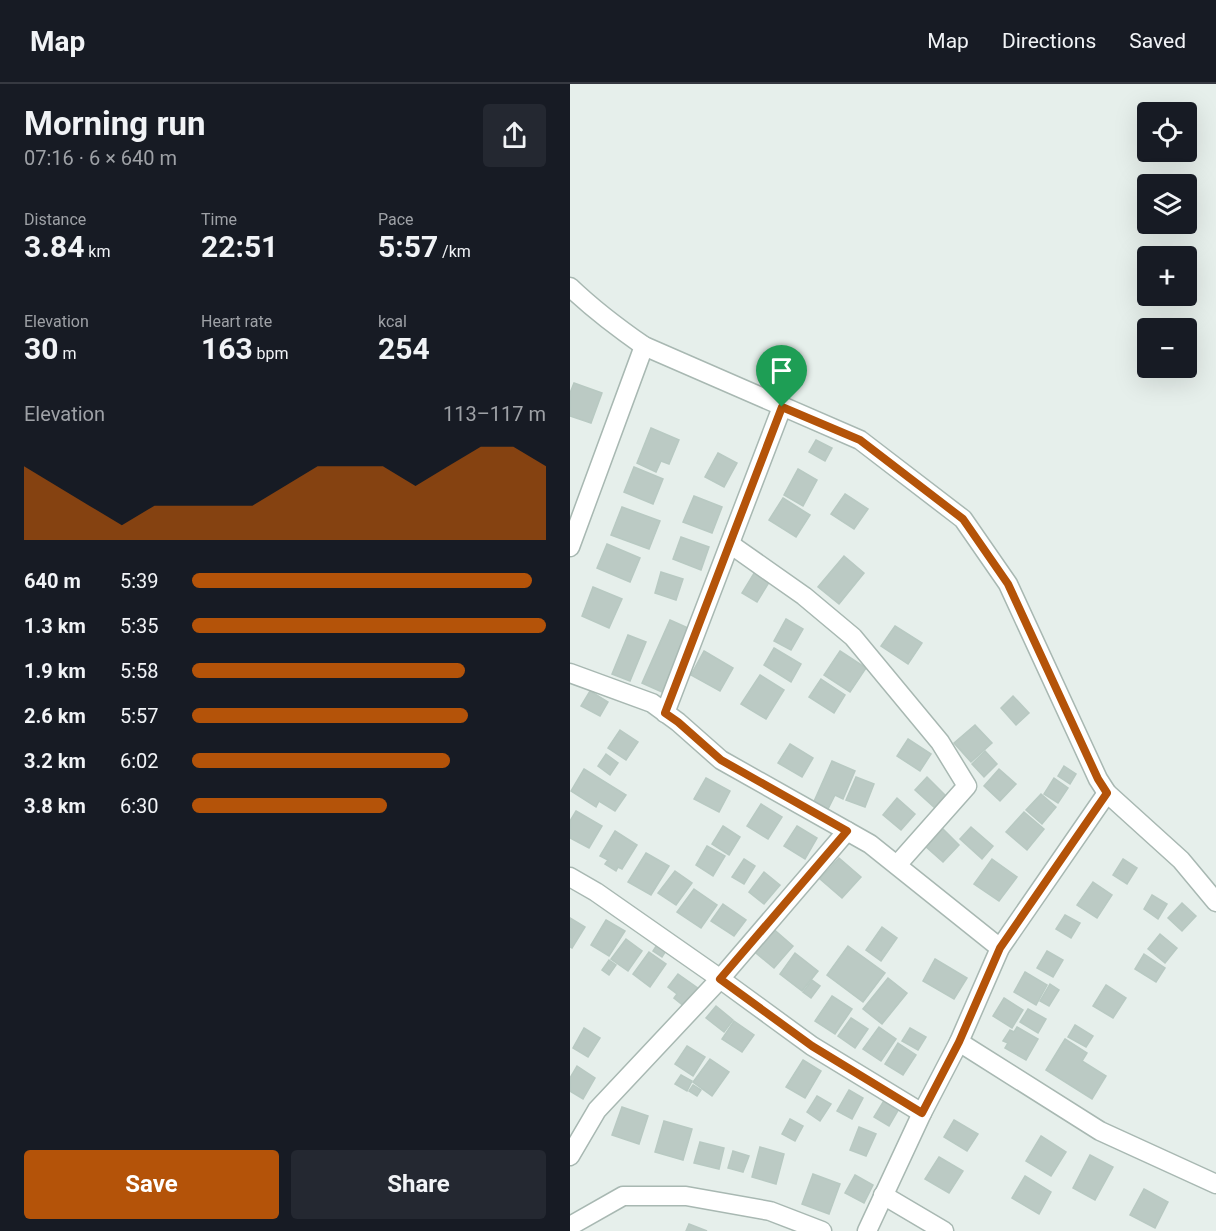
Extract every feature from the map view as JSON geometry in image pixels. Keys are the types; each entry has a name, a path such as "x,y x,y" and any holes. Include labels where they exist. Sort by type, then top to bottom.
{"street":[{"path":"570,287 587,304 644,346 860,440 963,519 1008,584 1098,779 1107,793 1181,860 1216,902"},
{"path":"570,547 644,346"},
{"path":"665,713 782,407"},
{"path":"730,544 804,596 853,637 940,742 968,786 897,865"},
{"path":"570,673 652,703 678,722 721,760 870,843 1000,948"},
{"path":"867,1231 922,1113 959,1042 1000,948 1107,793"},
{"path":"570,1156 597,1110 720,979 847,831"},
{"path":"570,877 596,892 812,1046 922,1113"},
{"path":"959,1042 1100,1131 1216,1184"},
{"path":"883,1195 944,1231"},
{"path":"570,1226 623,1196 686,1196 770,1211 822,1231"}],"building":[{"path":"574,383 602,393 591,423 570,416 570,393"},
{"path":"651,428 679,440 669,464 661,461 656,472 637,463"},
{"path":"816,440 832,448 825,461 809,452"},
{"path":"718,453 737,463 724,487 705,477"},
{"path":"634,467 663,479 653,504 624,492"},
{"path":"798,469 817,480 803,506 784,495"},
{"path":"845,494 868,509 854,529 831,514"},
{"path":"694,496 722,507 712,533 683,522"},
{"path":"783,498 810,515 796,537 769,520"},
{"path":"622,507 660,521 649,549 611,535"},
{"path":"681,537 709,547 701,570 673,559"},
{"path":"607,544 640,558 630,582 597,568"},
{"path":"844,556 864,573 839,604 818,587"},
{"path":"756,570 771,579 757,602 742,593"},
{"path":"661,572 683,579 676,600 655,593"},
{"path":"593,587 622,599 609,628 582,616"},
{"path":"786,619 803,629 791,650 774,641"},
{"path":"670,620 690,629 662,692 642,683"},
{"path":"895,626 922,643 908,664 881,646"},
{"path":"628,635 646,642 630,681 612,674"},
{"path":"774,648 801,664 791,682 764,665"},
{"path":"704,651 733,668 720,691 691,675"},
{"path":"840,651 866,668 850,692 824,675"},
{"path":"760,675 784,690 766,719 741,704"},
{"path":"821,679 845,695 834,713 809,697"},
{"path":"590,691 608,702 600,716 581,706"},
{"path":"1013,696 1029,713 1016,725 1001,708"},
{"path":"975,725 992,743 971,762 954,743"},
{"path":"620,730 638,742 626,760 608,748"},
{"path":"908,739 931,754 920,771 897,756"},
{"path":"790,744 813,758 802,777 778,763"},
{"path":"985,751 997,764 984,777 972,764"},
{"path":"606,754 618,763 610,775 598,766"},
{"path":"832,761 855,771 843,799 835,795 826,813 812,806"},
{"path":"1064,766 1076,774 1070,784 1058,776"},
{"path":"584,769 626,795 615,811 599,801 596,807 571,791"},
{"path":"999,769 1016,784 1000,801 984,786"},
{"path":"856,777 874,784 865,807 846,800"},
{"path":"927,777 947,797 936,809 915,790"},
{"path":"706,778 730,791 719,812 694,799"},
{"path":"1054,778 1068,788 1058,803 1044,794"},
{"path":"1041,794 1056,807 1042,824 1026,810"},
{"path":"897,798 915,814 901,830 883,815"},
{"path":"761,804 782,817 768,839 747,826"},
{"path":"576,811 602,826 589,848 570,838 570,821"},
{"path":"1024,812 1044,829 1027,850 1006,832"},
{"path":"723,826 740,837 729,855 712,844"},
{"path":"797,826 817,838 805,859 784,846"},
{"path":"971,827 993,846 982,859 960,839"},
{"path":"942,828 959,845 943,862 925,846"},
{"path":"615,831 637,845 622,869 618,867 616,871 605,864 608,860 600,856"},
{"path":"707,846 725,856 713,876 696,865"},
{"path":"646,853 669,866 651,895 628,882"},
{"path":"839,858 861,877 842,898 820,879"},
{"path":"744,859 755,866 744,884 732,877"},
{"path":"992,859 1017,877 999,901 974,884"},
{"path":"1123,859 1137,868 1127,884 1113,875"},
{"path":"675,871 692,883 676,905 658,893"},
{"path":"764,872 780,885 764,904 749,892"},
{"path":"1093,882 1112,895 1097,918 1077,905"},
{"path":"694,889 717,905 701,928 677,912"},
{"path":"1152,895 1167,904 1158,919 1144,909"},
{"path":"1182,903 1196,916 1182,931 1168,918"},
{"path":"723,904 746,920 734,936 711,921"},
{"path":"1065,915 1080,923 1071,938 1056,929"},
{"path":"570,918 585,927 572,948 570,947"},
{"path":"606,920 625,931 609,956 591,945"},
{"path":"770,926 793,946 774,968 751,949"},
{"path":"882,927 897,938 881,961 866,950"},
{"path":"1160,934 1177,948 1165,963 1148,949"},
{"path":"626,939 642,951 628,971 611,959"},
{"path":"660,940 669,946 662,957 653,951"},
{"path":"848,946 885,973 863,1002 827,975"},
{"path":"1047,951 1063,960 1053,977 1037,968"},
{"path":"649,952 666,964 650,987 633,974"},
{"path":"795,953 818,971 802,991 780,974"},
{"path":"1144,954 1165,968 1156,982 1135,969"},
{"path":"935,959 967,978 954,999 923,981"},
{"path":"609,960 616,965 609,975 602,970"},
{"path":"1025,972 1047,985 1036,1005 1014,992"},
{"path":"678,974 699,989 685,1007 674,998 677,994 668,987"},
{"path":"888,978 907,993 882,1024 863,1009"},
{"path":"812,980 820,986 811,998 803,992"},
{"path":"1050,984 1059,990 1049,1006 1040,1001"},
{"path":"1106,985 1126,998 1113,1018 1093,1006"},
{"path":"832,996 852,1009 835,1034 815,1021"},
{"path":"1004,998 1023,1010 1012,1028 993,1016"},
{"path":"716,1006 733,1020 724,1032 706,1018"},
{"path":"1028,1009 1046,1019 1038,1033 1020,1022"},
{"path":"851,1018 868,1029 855,1048 838,1036"},
{"path":"734,1021 754,1035 742,1052 722,1039"},
{"path":"1075,1025 1093,1036 1086,1047 1068,1037"},
{"path":"879,1027 896,1039 881,1061 863,1049"},
{"path":"1017,1027 1038,1039 1026,1060 1005,1048 1008,1043 1003,1041 1010,1030 1014,1032"},
{"path":"584,1028 600,1038 588,1057 573,1048"},
{"path":"910,1028 926,1037 918,1050 902,1041"},
{"path":"1065,1039 1087,1053 1082,1061 1106,1076 1092,1099 1046,1070"},
{"path":"898,1043 916,1055 903,1075 885,1064"},
{"path":"687,1046 705,1057 693,1076 675,1064"},
{"path":"710,1059 729,1072 712,1096 693,1082"},
{"path":"803,1060 821,1071 805,1098 786,1087"},
{"path":"577,1066 595,1078 583,1099 570,1091 570,1078"},
{"path":"681,1075 692,1081 687,1091 675,1084"},
{"path":"693,1085 701,1090 697,1096 689,1091"},
{"path":"849,1090 863,1098 852,1119 837,1111"},
{"path":"817,1096 831,1104 820,1121 807,1112"},
{"path":"885,1099 900,1107 889,1126 874,1117"},
{"path":"622,1107 648,1116 639,1144 612,1135"},
{"path":"790,1119 803,1126 795,1141 782,1134"},
{"path":"954,1120 978,1134 967,1151 944,1137"},
{"path":"664,1121 692,1129 683,1160 655,1152"},
{"path":"859,1127 876,1134 866,1156 850,1150"},
{"path":"1041,1136 1066,1152 1051,1176 1026,1161"},
{"path":"700,1142 724,1148 719,1169 694,1163"},
{"path":"760,1147 784,1154 776,1184 752,1177"},
{"path":"733,1151 749,1156 743,1172 728,1168"},
{"path":"1090,1155 1113,1167 1095,1200 1073,1188"},
{"path":"939,1157 963,1171 949,1193 925,1179"},
{"path":"813,1174 840,1184 829,1214 802,1204"},
{"path":"855,1175 873,1185 864,1203 845,1193"},
{"path":"1025,1176 1051,1192 1039,1214 1012,1198"},
{"path":"1144,1189 1168,1202 1155,1228 1130,1215"},
{"path":"689,1224 707,1231 686,1231"}],"route":[{"path":"782,407 860,440 963,519 1008,584 1098,779 1107,793 1000,948 959,1042 922,1113 812,1046 720,979 847,831 721,760 665,713 782,407"}]}
